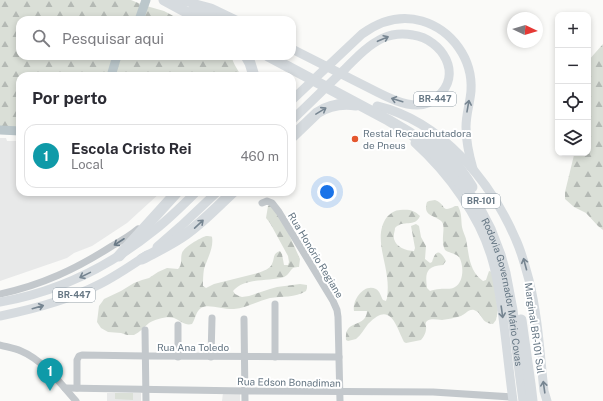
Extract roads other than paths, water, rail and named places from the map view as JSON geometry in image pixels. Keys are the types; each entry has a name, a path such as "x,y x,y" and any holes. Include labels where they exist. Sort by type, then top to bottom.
{"highway":[{"path":"180,0 209,16"},
{"path":"164,1 193,16"},
{"path":"248,60 253,72"},
{"name":"Rodovia Governador Mário Covas","path":"276,60 414,128 436,143 454,162 483,203 507,255 515,285 515,339"},
{"name":"Rodovia Governador Mário Covas","path":"289,60 371,107 388,120 410,133 431,150 464,187 478,206 490,229 505,273 523,379 524,401"},
{"path":"296,132 317,113 327,108 350,104 371,107"},
{"path":"119,256 173,196"},
{"path":"142,258 168,246 186,235 229,196"},
{"name":"Rodovia Governador Mário Covas","path":"523,379 532,401"}],"main road":[{"path":"180,0 211,8 228,16"},
{"name":"BR-447","path":"296,95 368,30 379,24 392,20 406,19 426,22 439,28 450,37 463,54 466,61 470,75 471,89 466,136 474,172"},
{"name":"BR-447","path":"296,51 340,73 385,96 409,104 423,104 435,99 444,88 449,76 447,62 439,48 426,39 409,34 397,34 381,39 372,45 352,62 340,73 308,104 296,116"},
{"name":"Marginal BR-101 Sul","path":"371,107 390,109 418,123 439,137 460,156 474,172 501,209 516,239 530,282 546,401"},
{"name":"BR-447","path":"0,302 33,295 62,285 85,276 107,264 154,230 192,196"},
{"name":"BR-447","path":"0,316 51,303 99,285 115,276 160,246 213,196"},
{"path":"515,339 508,346 516,353 531,353 539,344"},
{"path":"537,401 523,379 511,371 517,363 527,360 536,363 542,372"},
{"path":"513,399 523,379"}],"street":[{"name":"Rua Honório Regiane","path":"262,202 267,201 272,203 333,301 337,310 340,401"},
{"path":"0,294 35,285 63,274 104,252 135,232 161,210"},
{"path":"275,304 275,357"},
{"path":"212,318 212,357"},
{"path":"244,319 245,401"},
{"path":"178,325 178,357"},
{"path":"145,330 146,401"},
{"path":"1,347 21,351 32,357 59,381 76,401"},
{"name":"Rua Ana Toledo","path":"77,388 77,360 79,356 82,355 178,357 339,357"},
{"name":"Rua Edson Bonadiman","path":"65,388 433,392 513,399"},
{"path":"432,401 433,392"}],"waterway":[{"path":"140,16 146,0"},
{"path":"112,72 116,60"},
{"path":"0,130 16,131"}],"place":[{"name":"Restal Recauchutadora de Pneus","path":"355,139"},
{"name":"Escola Cristo Rei","path":"50,391"}]}
